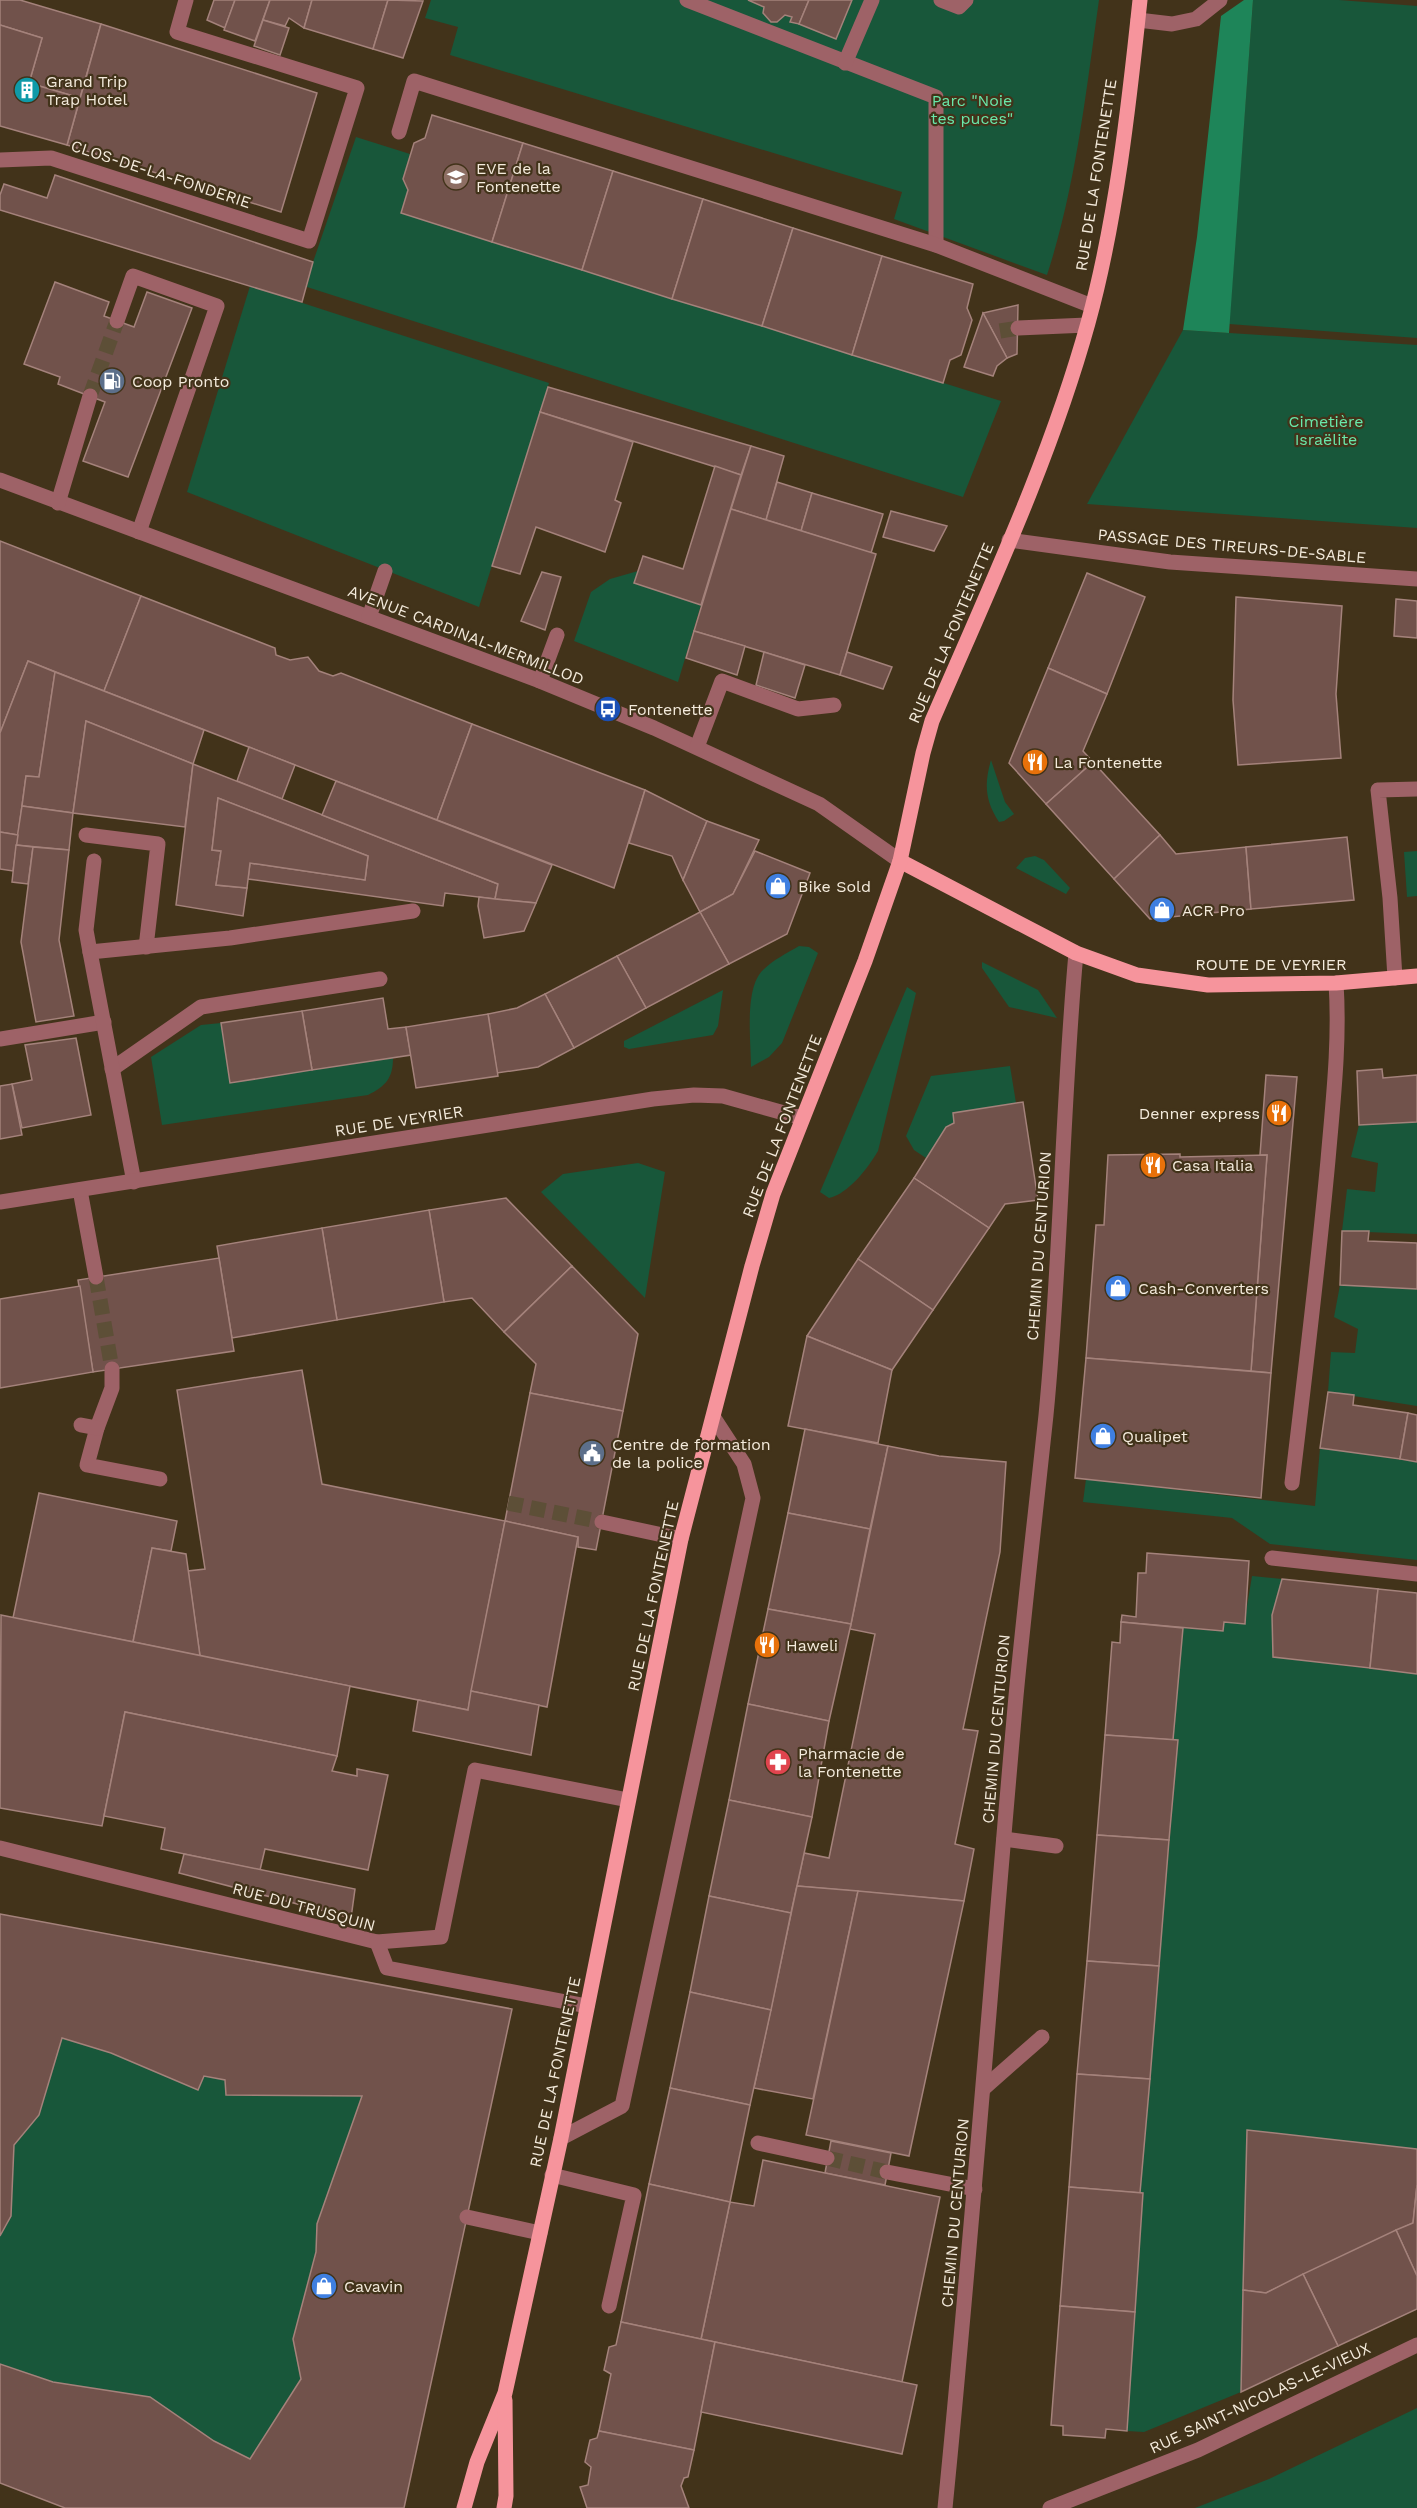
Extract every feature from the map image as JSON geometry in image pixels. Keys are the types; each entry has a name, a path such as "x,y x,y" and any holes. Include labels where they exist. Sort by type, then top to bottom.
{"main road":[{"name":"RUE DE LA FONTENETTE","path":"464,2508 477,2462 505,2393 561,2138 681,1539 760,1237 772,1194 865,961 900,861 932,721 1009,540 1064,401 1088,325 1111,216 1140,0"},
{"name":"ROUTE DE VEYRIER","path":"900,861 1076,953 1137,975 1208,986 1336,983 1417,976"},
{"name":"RUE DE LA FONTENETTE","path":"504,2508 505,2393"}],"street":[{"name":"CLOS-DE-LA-FONDERIE","path":"0,160 51,158 309,241 357,88 177,32 186,0"},
{"path":"687,0 936,97 936,245"},
{"path":"845,63 872,0"},
{"path":"941,0 959,7 966,0"},
{"path":"1138,20 1172,24 1196,19 1220,0"},
{"path":"399,132 414,81 936,245 1092,306"},
{"path":"117,321 133,276 217,306 139,531"},
{"path":"1018,328 1088,325"},
{"path":"58,503 90,396"},
{"name":"AVENUE CARDINAL-MERMILLOD","path":"0,480 540,681 697,747 819,804 900,861"},
{"name":"PASSAGE DES TIREURS-DE-SABLE","path":"1009,540 1170,562 1417,579"},
{"path":"369,617 385,571"},
{"path":"540,681 558,634"},
{"path":"697,747 722,681 798,709 834,705"},
{"path":"1395,978 1390,898 1378,790 1417,789"},
{"path":"86,835 158,844 146,947"},
{"path":"94,861 86,930 134,1182"},
{"path":"90,952 230,938 413,911"},
{"name":"CHEMIN DU CENTURION","path":"945,2508 1034,1513 1046,1414 1066,1108 1069,1027 1076,953"},
{"path":"112,1069 201,1007 380,979"},
{"path":"1292,1483 1323,1212 1338,1046 1336,983"},
{"path":"0,1039 104,1022"},
{"name":"RUE DE VEYRIER","path":"0,1202 679,1096 723,1096 802,1118"},
{"path":"80,1190 96,1277"},
{"path":"112,1369 112,1388 89,1426 87,1465 160,1479"},
{"path":"561,2138 622,2106 753,1498 744,1464 714,1418"},
{"path":"602,1522 681,1539"},
{"path":"1272,1558 1417,1574"},
{"path":"377,1942 441,1937 475,1770 628,1800"},
{"path":"1005,1839 1056,1846"},
{"name":"RUE DU TRUSQUIN","path":"0,1848 377,1942 387,1968 587,2006"},
{"path":"984,2088 1042,2037"},
{"path":"758,2143 827,2158"},
{"path":"887,2172 975,2189"},
{"path":"552,2175 634,2194 609,2306"},
{"path":"467,2217 540,2233"},
{"name":"RUE SAINT-NICOLAS-LE-VIEUX","path":"1050,2508 1198,2450 1417,2345"}],"green space":[{"name":"Parc \"Noie tes puces\"","path":"431,0 1099,0 1073,173 1047,275 894,219 902,192 450,55 458,27 425,18"},
{"path":"1244,0 1253,0 1229,333 1183,330 1197,237 1221,16"},
{"path":"1253,0 1339,0 1417,6 1417,338 1229,324"},
{"path":"356,137 410,154 403,179 408,190 401,213 1001,401 963,497 307,287 313,262"},
{"path":"250,286 549,383 479,607 187,492"},
{"name":"Cimetière Israëlite","path":"1183,330 1417,345 1417,528 1087,504"},
{"path":"638,571 634,583 701,605 678,682 574,641 591,592 610,579"},
{"path":"991,760 1005,802 1014,814 999,822 991,807 987,792 987,777"},
{"path":"1417,851 1417,896 1407,897 1404,852"},
{"path":"1035,856 1044,860 1070,888 1066,894 1016,868 1025,858"},
{"path":"799,946 809,947 818,953 782,1043 769,1057 751,1067 750,1016 753,989 757,978 771,963"},
{"path":"982,962 1038,990 1057,1018 1009,1007 982,968"},
{"path":"907,987 916,993 878,1151 850,1186 829,1198 820,1192"},
{"path":"723,990 718,1026 713,1035 629,1049 624,1047 624,1041"},
{"path":"221,1023 230,1082 393,1058 392,1071 384,1085 368,1095 162,1125 151,1057 201,1025"},
{"path":"1010,1066 1016,1103 954,1113 954,1123 946,1127 926,1158 914,1150 906,1136 931,1076"},
{"path":"1417,1122 1417,1234 1342,1231 1347,1189 1375,1192 1378,1163 1351,1157 1359,1125"},
{"path":"638,1163 665,1172 645,1298 541,1192 563,1174"},
{"path":"1340,1285 1417,1289 1417,1406 1328,1392 1331,1352 1355,1353 1358,1329 1334,1317"},
{"path":"1320,1448 1417,1462 1417,1560 1270,1544 1232,1518 1083,1502 1086,1479 1315,1506"},
{"path":"1252,1576 1282,1579 1272,1615 1273,1657 1417,1674 1417,2149 1247,2130 1241,2392 1144,2432 1127,2431 1143,2194 1140,2193 1178,1740 1173,1740 1183,1628 1222,1631 1224,1622 1244,1624"},
{"path":"62,2038 111,2053 198,2089 204,2076 225,2080 226,2095 362,2096 293,2339 301,2379 250,2459 214,2441 150,2397 53,2382 0,2364 0,2236 11,2215 14,2145 39,2114"},
{"path":"1417,2408 1417,2508 1195,2508 1269,2479"}],"building":[{"path":"0,0 20,0 101,24 80,98 29,83 42,38 0,25"},
{"path":"214,0 235,0 225,28 207,20"},
{"path":"235,0 270,0 255,41 224,30"},
{"path":"270,0 312,0 304,28 289,18 285,26 263,20"},
{"path":"312,0 388,0 373,49 304,28"},
{"path":"388,0 423,1 403,58 373,49"},
{"path":"748,0 809,0 799,24 790,22 792,17 785,15 777,22 771,22 763,13 764,7"},
{"path":"809,0 852,0 836,39 799,24"},
{"path":"263,20 289,28 280,55 254,46"},
{"path":"101,24 317,93 281,212 67,145"},
{"name":"Grand Trip Trap Hotel","path":"0,25 42,38 29,83 80,98 67,145 0,126"},
{"path":"432,115 523,143 492,242 401,213 408,190 403,179 414,143 425,138"},
{"path":"523,143 613,171 582,270 492,242"},
{"path":"613,171 703,199 672,299 582,270"},
{"path":"55,175 313,262 302,302 0,210 0,195 4,184 47,198"},
{"path":"703,199 793,228 762,326 672,299"},
{"path":"793,228 882,256 852,355 762,326"},
{"path":"882,256 973,284 967,308 972,320 961,355 950,360 943,383 852,355"},
{"name":"Coop Pronto","path":"55,282 109,302 104,316 134,327 147,292 192,308 128,477 83,461 105,402 58,384 60,377 24,364"},
{"path":"1018,305 1017,354 1007,358 983,313"},
{"path":"983,313 1007,358 997,366 993,376 964,367"},
{"path":"548,387 751,446 741,475 540,412"},
{"path":"540,412 633,442 615,500 621,503 605,552 536,527 520,574 492,566"},
{"path":"751,446 784,456 766,520 731,509"},
{"path":"715,466 741,475 701,605 634,583 643,556 683,569"},
{"path":"777,482 812,493 801,531 766,520"},
{"path":"812,493 883,514 871,553 801,531"},
{"path":"731,509 876,554 840,675 694,631"},
{"path":"891,511 947,526 934,551 883,537"},
{"path":"0,541 141,596 104,691 28,661 0,733"},
{"path":"542,572 561,577 545,630 521,621"},
{"path":"1087,573 1145,597 1107,694 1048,668"},
{"path":"141,596 275,648 276,655 290,660 308,657 319,671 333,676 341,673 472,724 437,820 104,691"},
{"path":"1236,597 1342,606 1336,694 1341,758 1238,765 1233,700"},
{"path":"1396,599 1417,601 1417,638 1394,636"},
{"path":"694,631 745,646 737,675 686,658"},
{"path":"764,652 805,665 795,698 756,685"},
{"path":"847,652 892,667 883,689 840,675"},
{"path":"28,661 55,672 39,777 26,776 18,835 0,832 0,733"},
{"path":"1048,668 1107,694 1083,751 1093,762 1046,804 1009,763"},
{"path":"55,672 204,730 193,764 86,721 73,813 22,806 26,776 39,777"},
{"path":"86,721 193,764 185,827 73,813"},
{"path":"472,724 645,790 614,888 437,820"},
{"path":"249,747 295,765 282,799 237,781"},
{"path":"1093,762 1160,835 1114,879 1046,804"},
{"path":"193,764 498,884 495,899 445,893 443,906 248,879 250,863 365,880 368,856 218,798 212,850 221,851 216,885 247,888 243,916 176,905"},
{"path":"336,781 552,865 536,903 495,899 498,884 322,815"},
{"path":"645,790 707,821 683,880 672,856 629,843"},
{"path":"218,798 368,856 365,880 250,863 247,888 216,885 221,851 212,850"},
{"path":"22,806 73,813 69,850 16,845"},
{"path":"707,821 759,840 733,894 700,912 683,880"},
{"path":"0,832 18,835 13,871 0,869"},
{"path":"1160,835 1176,854 1246,847 1251,909 1150,919 1114,879"},
{"path":"1347,837 1354,900 1251,909 1246,847"},
{"path":"16,845 33,847 28,884 12,882"},
{"path":"33,847 69,850 59,940 74,1016 36,1022 21,942"},
{"path":"755,851 810,873 787,934 729,964 700,912 733,894"},
{"path":"479,897 536,903 524,931 484,938 478,906"},
{"path":"700,912 729,964 646,1008 617,956"},
{"path":"617,956 646,1008 574,1048 545,994"},
{"path":"545,994 574,1048 538,1067 497,1073 488,1014 517,1008"},
{"path":"383,998 388,1029 406,1027 411,1055 312,1070 302,1011"},
{"path":"302,1011 312,1070 230,1083 221,1023"},
{"path":"488,1014 498,1076 416,1088 406,1027"},
{"path":"76,1038 91,1115 22,1128 12,1084 32,1080 25,1045"},
{"path":"1382,1069 1383,1078 1417,1075 1417,1122 1359,1125 1357,1071"},
{"path":"1266,1075 1297,1077 1271,1373 1251,1371 1267,1155 1260,1155"},
{"path":"12,1084 22,1135 0,1139 0,1086"},
{"path":"1023,1102 1038,1200 1005,1204 989,1228 914,1178 946,1127 954,1123 953,1113"},
{"path":"1180,1154 1180,1157 1267,1155 1251,1371 1086,1358 1096,1225 1104,1225 1108,1155"},
{"path":"914,1178 989,1228 933,1310 858,1259"},
{"path":"506,1198 572,1266 504,1332 472,1298 444,1302 429,1210"},
{"path":"429,1210 444,1302 337,1320 322,1228"},
{"path":"322,1228 337,1320 232,1338 217,1246"},
{"path":"1342,1231 1369,1231 1368,1241 1417,1243 1417,1289 1340,1285"},
{"path":"219,1258 234,1351 93,1372 78,1280"},
{"path":"858,1259 933,1310 892,1370 807,1336"},
{"path":"572,1266 638,1334 623,1411 530,1393 536,1364 504,1332"},
{"path":"80,1286 93,1372 0,1388 0,1299"},
{"path":"807,1336 892,1370 878,1443 788,1426"},
{"path":"1086,1358 1271,1373 1261,1498 1075,1478"},
{"path":"302,1370 322,1484 505,1521 468,1710 200,1656 188,1571 205,1569 177,1390"},
{"path":"1328,1392 1354,1395 1353,1405 1408,1413 1400,1459 1320,1448"},
{"path":"530,1393 623,1411 596,1550 578,1547 578,1537 505,1521"},
{"path":"1408,1413 1417,1415 1417,1462 1400,1459"},
{"path":"805,1429 888,1446 870,1529 788,1513"},
{"path":"888,1446 939,1456 1006,1462 1000,1552 963,1729 978,1731 955,1844 974,1849 964,1901 797,1886 804,1853 829,1858 875,1634 850,1629"},
{"path":"39,1493 177,1521 171,1551 152,1548 133,1642 13,1618"},
{"path":"788,1513 870,1529 851,1624 768,1609"},
{"path":"505,1521 578,1537 547,1707 471,1691"},
{"path":"152,1548 186,1554 200,1656 133,1642"},
{"path":"1147,1553 1249,1561 1245,1624 1224,1622 1223,1631 1121,1622 1122,1615 1136,1617 1138,1573 1146,1573"},
{"path":"1282,1579 1378,1589 1370,1668 1273,1657 1272,1615"},
{"path":"1378,1589 1417,1593 1417,1674 1370,1668"},
{"path":"768,1609 851,1624 829,1721 748,1704"},
{"path":"1,1615 350,1686 337,1756 125,1712 102,1826 0,1808"},
{"path":"1121,1622 1183,1628 1173,1740 1105,1735 1112,1642 1120,1643"},
{"path":"471,1691 539,1705 531,1755 413,1731 418,1700 468,1710"},
{"path":"748,1704 829,1721 812,1817 729,1800"},
{"path":"125,1712 337,1756 332,1771 357,1776 357,1769 388,1775 368,1870 265,1849 260,1870 161,1849 165,1828 104,1816"},
{"path":"1105,1735 1178,1740 1169,1840 1097,1835"},
{"path":"729,1800 812,1817 791,1913 709,1896"},
{"path":"1097,1835 1169,1840 1159,1966 1087,1961"},
{"path":"184,1854 355,1889 351,1918 179,1873"},
{"path":"797,1886 858,1891 813,2099 754,2088"},
{"path":"858,1891 964,1901 909,2156 806,2135"},
{"path":"709,1896 791,1913 771,2010 690,1992"},
{"path":"0,1914 512,2009 404,2508 65,2508 0,2483 0,2364 53,2382 150,2397 214,2441 250,2459 301,2379 293,2339 316,2252 317,2224 362,2096 226,2095 225,2080 204,2076 198,2090 111,2053 62,2038 39,2115 14,2145 11,2216 0,2236"},
{"path":"1087,1961 1159,1966 1150,2079 1077,2074"},
{"path":"690,1992 771,2010 750,2105 670,2088"},
{"path":"1077,2074 1150,2079 1140,2193 1069,2187"},
{"path":"670,2088 750,2105 730,2202 649,2184"},
{"path":"1247,2130 1417,2149 1417,2185 1413,2223 1266,2293 1243,2290"},
{"path":"831,2141 891,2153 885,2185 825,2173"},
{"path":"763,2160 940,2197 902,2382 701,2339 730,2202 754,2206"},
{"path":"649,2184 730,2202 701,2339 621,2322"},
{"path":"1417,2185 1417,2276 1396,2230 1413,2223"},
{"path":"1069,2187 1143,2193 1135,2312 1060,2306"},
{"path":"1396,2230 1417,2276 1417,2309 1338,2346 1303,2274"},
{"path":"1303,2274 1338,2346 1241,2392 1243,2290 1266,2293"},
{"path":"1060,2306 1135,2312 1127,2431 1106,2429 1105,2438 1063,2435 1063,2426 1051,2425"},
{"path":"621,2322 715,2342 694,2450 599,2431 611,2374 604,2370 609,2347 616,2345"},
{"path":"715,2342 917,2385 902,2454 701,2412"},
{"path":"599,2431 694,2450 688,2477 684,2478 681,2486 689,2508 587,2508 580,2487 588,2485 591,2467 585,2462 590,2440 597,2438"}],"tunnel":[{"path":"90,396 117,321"},
{"path":"1000,331 1018,328"},
{"path":"96,1277 112,1369"},
{"path":"508,1503 602,1522"},
{"path":"827,2158 887,2172"}],"place":[{"name":"Grand Trip Trap Hotel","path":"27,90"},
{"name":"EVE de la Fontenette","path":"456,177"},
{"name":"Coop Pronto","path":"112,381"},
{"name":"Fontenette","path":"608,709"},
{"name":"La Fontenette","path":"1035,762"},
{"name":"Bike Sold","path":"778,886"},
{"name":"ACR Pro","path":"1162,910"},
{"name":"Denner express","path":"1279,1113"},
{"name":"Casa Italia","path":"1153,1165"},
{"name":"Cash-Converters","path":"1118,1288"},
{"name":"Qualipet","path":"1103,1436"},
{"name":"Centre de formation de la police","path":"592,1453"},
{"name":"Haweli","path":"767,1645"},
{"name":"Pharmacie de la Fontenette","path":"778,1762"},
{"name":"Cavavin","path":"324,2286"}]}
